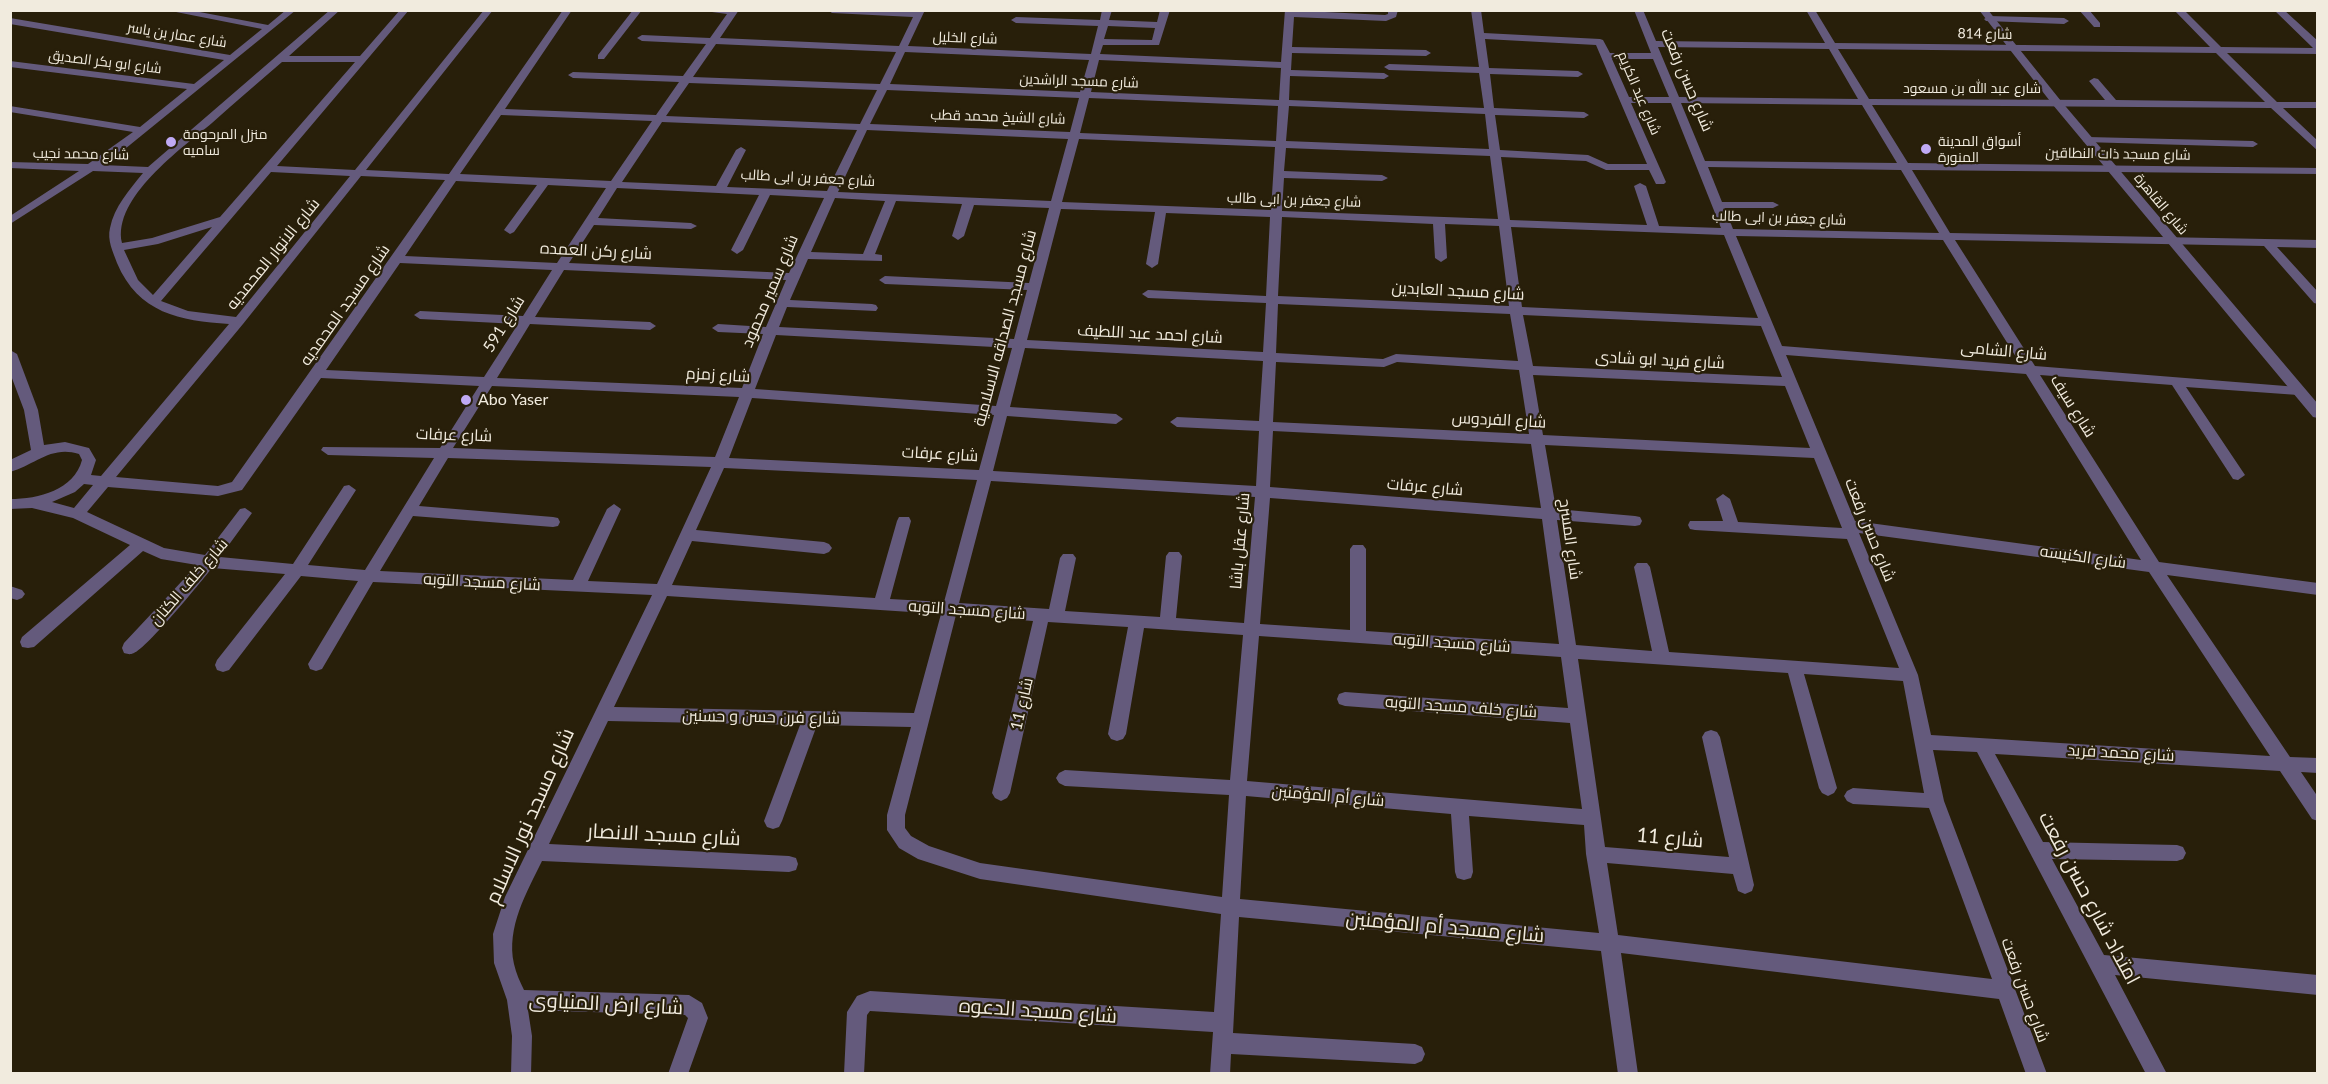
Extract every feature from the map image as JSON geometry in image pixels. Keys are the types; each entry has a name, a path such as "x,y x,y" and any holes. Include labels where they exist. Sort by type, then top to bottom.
{"street":[{"path":"170,10 270,28"},
{"path":"10,221 91,169 292,10"},
{"path":"239,321 195,317 176,313 153,303 137,290 117,248 114,230 134,190 151,170 336,10"},
{"path":"153,303 405,10"},
{"name":"شارع الانوار المحمديه","path":"77,514 360,174 489,10"},
{"name":"شارع مسجد المحمديه","path":"80,479 218,492 237,486 318,374 568,10"},
{"path":"601,57 638,10"},
{"path":"701,10 734,11"},
{"path":"832,10 920,13"},
{"path":"1099,42 1152,44 1157,41 1165,10"},
{"path":"1290,12 1386,18 1393,15 1393,10"},
{"name":"شارع المسرح","path":"1476,10 1516,310 1549,514 1595,854 1628,1074"},
{"name":"شارع حسن رفعت","path":"1638,10 1911,675 1925,742 1929,781 1935,801 2037,1074"},
{"name":"شارع سيف","path":"1810,10 1947,237 2154,567 2318,813"},
{"path":"2083,10 2097,25"},
{"path":"2178,10 2318,148"},
{"path":"2278,10 2318,47"},
{"name":"شارع 591","path":"316,664 443,452 560,266 734,11"},
{"name":"شارع عقل باشا","path":"1220,1074 1238,788 1263,492 1276,214 1290,12"},
{"name":"شارع سمير محمود","path":"662,590 720,462 770,330 803,255 920,13"},
{"path":"1986,15 2064,21"},
{"name":"شارع القاهرة","path":"1986,15 2174,243 2307,397 2318,414"},
{"path":"1016,20 1105,17 1162,25"},
{"name":"شارع مسجد الصداقه الاسلامية","path":"896,830 896,815 1105,17"},
{"name":"شارع عمار بن ياسر","path":"10,21 232,58"},
{"name":"شارع عبد الكريم","path":"1480,36 1592,40 1602,44 1660,182"},
{"name":"شارع الخليل","path":"642,38 1286,63"},
{"name":"شارع 814","path":"1607,56 1655,50 1830,46 2318,51"},
{"path":"1286,63 1426,53"},
{"path":"278,59 363,59"},
{"path":"1286,63 1386,72 1485,70 1578,74"},
{"name":"شارع ابو بكر الصديق","path":"10,64 195,87"},
{"name":"شارع مسجد الراشدين","path":"573,75 1584,115"},
{"path":"2094,81 2114,104"},
{"name":"شارع عبد الله بن مسعود","path":"1626,100 2318,105"},
{"path":"10,109 141,130"},
{"name":"شارع الشيخ محمد قطب","path":"499,111 1496,153"},
{"path":"2088,140 2253,144"},
{"path":"720,189 741,150"},
{"path":"1496,153 1588,158 1606,166 1654,167"},
{"name":"شارع مسجد ذات النطاقين","path":"1703,164 2318,171"},
{"name":"شارع محمد نجيب","path":"10,165 151,170"},
{"name":"شارع جعفر بن ابى طالب","path":"270,169 1056,205 1730,232 2174,243 2318,244"},
{"path":"1279,174 1382,178"},
{"path":"510,230 545,182"},
{"path":"1640,186 1654,229"},
{"path":"737,250 767,191"},
{"path":"803,255 873,258 892,197"},
{"path":"958,236 969,201"},
{"path":"1719,204 1773,205"},
{"path":"1152,264 1161,209"},
{"path":"117,248 154,242 225,220"},
{"path":"590,221 691,226"},
{"path":"1439,221 1441,258"},
{"path":"2268,244 2318,300"},
{"name":"شارع ركن العمده","path":"397,258 794,277"},
{"path":"885,280 1035,287"},
{"name":"شارع مسجد العابدين","path":"1148,294 1767,322"},
{"path":"782,303 872,308"},
{"path":"420,315 650,326"},
{"name":"شارع احمد عبد اللطيف","path":"718,328 1384,363 1396,358 1527,368"},
{"name":"شارع الشامى","path":"1778,350 2176,381 2307,397"},
{"path":"10,354 14,375 32,410 38,452"},
{"name":"شارع فريد ابو شادى","path":"1527,368 1790,382"},
{"name":"شارع زمزم","path":"318,374 747,393 1116,419"},
{"path":"2176,381 2238,475"},
{"name":"شارع الفردوس","path":"1177,422 1819,453"},
{"path":"10,467 38,452 60,447 84,451 88,455 89,465 80,479 60,493 34,503 10,504"},
{"name":"شارع عرفات","path":"328,450 720,462 986,475 1263,492 1635,521"},
{"path":"223,666 297,570 349,490"},
{"path":"1723,499 1732,527"},
{"name":"شارع مسجد التوبه","path":"34,503 77,514 140,545 169,555 210,562 297,570 368,576 662,590 950,608 1911,675"},
{"path":"578,586 614,509"},
{"path":"408,510 553,522"},
{"name":"شارع خلف الكتان","path":"130,648 174,604 210,562 245,513"},
{"path":"881,604 904,521"},
{"name":"شارع الكنيسه","path":"1695,525 1850,530 2318,589"},
{"path":"687,535 824,548"},
{"path":"28,642 140,545"},
{"path":"1358,549 1358,637"},
{"path":"1167,624 1174,556"},
{"name":"شارع 11","path":"1002,793 1048,615 1068,558"},
{"path":"1642,567 1662,658"},
{"name":"شارع مسجد نور الاسلام","path":"521,1074 522,1036 516,1000 504,963 503,934 512,903 662,590"},
{"path":"1117,734 1137,622"},
{"path":"1794,667 1828,788"},
{"name":"شارع خلف مسجد التوبه","path":"1345,699 1577,716"},
{"name":"شارع فرن حسن و حسنين","path":"602,714 921,720"},
{"path":"773,821 810,718"},
{"path":"1711,737 1745,885"},
{"name":"شارع محمد فريد","path":"1925,742 2318,766"},
{"name":"امتداد شارع حسن رفعت","path":"1982,745 2157,1074"},
{"name":"شارع أم المؤمنين","path":"1065,778 1238,788 1590,818"},
{"path":"1853,796 1935,801"},
{"path":"1460,807 1464,872"},
{"name":"شارع مسجد أم المؤمنين","path":"896,830 905,842 924,853 980,871 1232,907 1610,943 2006,990"},
{"path":"2038,850 2177,853"},
{"name":"شارع مسجد الانصار","path":"537,852 789,864"},
{"name":"شارع 11","path":"1595,854 1741,866"},
{"path":"2099,964 2318,985"},
{"name":"شارع ارض المنياوى","path":"516,1000 689,1005 695,1010 698,1018 678,1074"},
{"name":"شارع مسجد الدعوه","path":"854,1074 857,1012 864,1003 870,1001 1223,1033 1415,1054"}],"place":[{"name":"منزل المرحومة ساميه","path":"171,142"},
{"name":"أسواق المدينة المنورة","path":"1926,149"},
{"name":"Abo Yaser","path":"466,400"}]}
